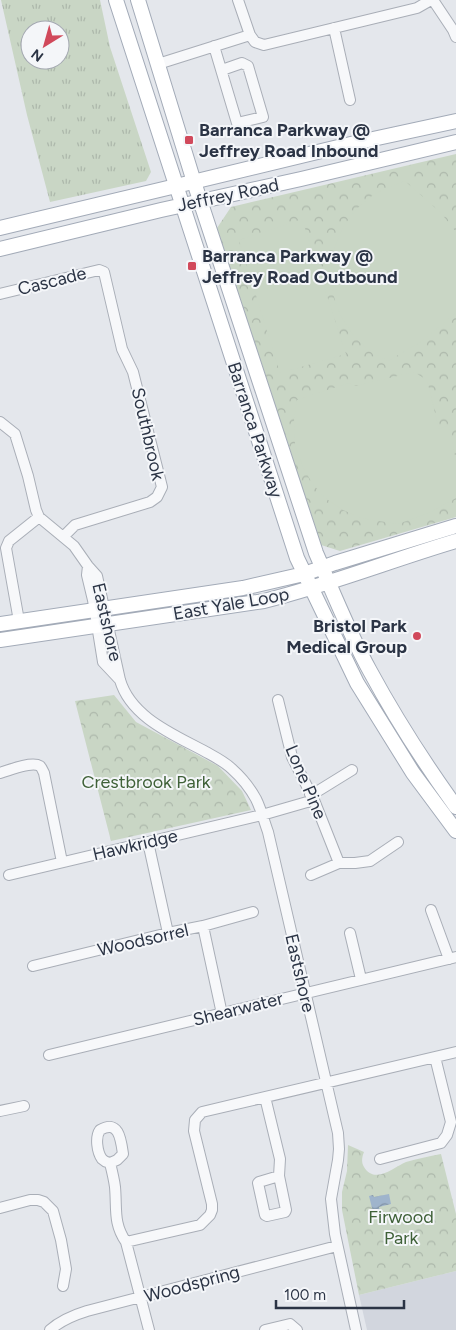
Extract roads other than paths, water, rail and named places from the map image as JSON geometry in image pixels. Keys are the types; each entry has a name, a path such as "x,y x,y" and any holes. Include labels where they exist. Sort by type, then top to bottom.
{"main road":[{"name":"Barranca Parkway","path":"116,0 297,558 356,683 413,773 456,831"},
{"name":"Barranca Parkway","path":"138,0 194,182 316,553 362,656 393,713 424,763 456,807"},
{"name":"Jeffrey Road","path":"0,228 393,134 456,121"},
{"name":"Jeffrey Road","path":"0,249 456,142"},
{"name":"East Yale Loop","path":"0,624 244,588 304,574 456,526"},
{"name":"East Yale Loop","path":"0,640 264,601 328,583 456,541"}],"street":[{"path":"238,0 250,35 255,42 264,45 417,8 432,0 456,37"},
{"path":"334,28 350,100"},
{"path":"158,64 250,35"},
{"path":"214,46 238,124 262,117 248,66 242,63 222,70"},
{"name":"Cascade","path":"0,294 99,270 104,272"},
{"name":"Southbrook","path":"64,536 75,525 150,502 156,497 162,487 133,372 122,349 104,272"},
{"path":"0,422 15,434 39,517 9,541 6,548 19,621"},
{"name":"Eastshore","path":"39,517 74,546 97,576 99,610 102,624 117,662 122,686 133,703 144,715 172,734 231,768 256,799 268,832 338,1133 339,1149 331,1199 334,1234 356,1330"},
{"name":"Lone Pine","path":"278,700 292,758 312,797 339,863"},
{"path":"0,773 32,764 38,765 42,769 62,862"},
{"name":"Hawkridge","path":"9,875 262,815 312,797 318,791 352,770"},
{"path":"148,842 168,933"},
{"path":"311,875 339,863 370,861 398,842"},
{"path":"431,910 453,958"},
{"name":"Woodsorrel","path":"33,966 203,926 253,912"},
{"path":"203,926 222,1014"},
{"path":"350,933 361,979"},
{"name":"Shearwater","path":"49,1055 453,958"},
{"path":"126,1242 200,1225 206,1220 212,1210 194,1131 195,1120 202,1112 456,1052"},
{"path":"380,1159 440,1143 447,1135 451,1122 435,1057"},
{"path":"266,1097 280,1158 279,1176"},
{"path":"0,1111 24,1106"},
{"path":"110,1163 115,1190 115,1215 119,1230 126,1242 149,1330"},
{"path":"0,1208 30,1200 38,1200 44,1202 53,1211 66,1269 63,1286"},
{"name":"Woodspring","path":"50,1330 81,1313 337,1246"},
{"path":"266,1330 290,1324 297,1330"}],"water":[{"path":"389,1194 391,1204 379,1207 380,1211 373,1212 369,1196"}],"place":[{"name":"Barranca Parkway @ Jeffrey Road Inbound","path":"189,140"},
{"name":"Barranca Parkway @ Jeffrey Road Outbound","path":"192,266"},
{"name":"Bristol Park Medical Group","path":"417,636"}],"park label":[{"name":"Crestbrook Park","path":"146,782"},
{"name":"Firwood Park","path":"401,1227"}]}
